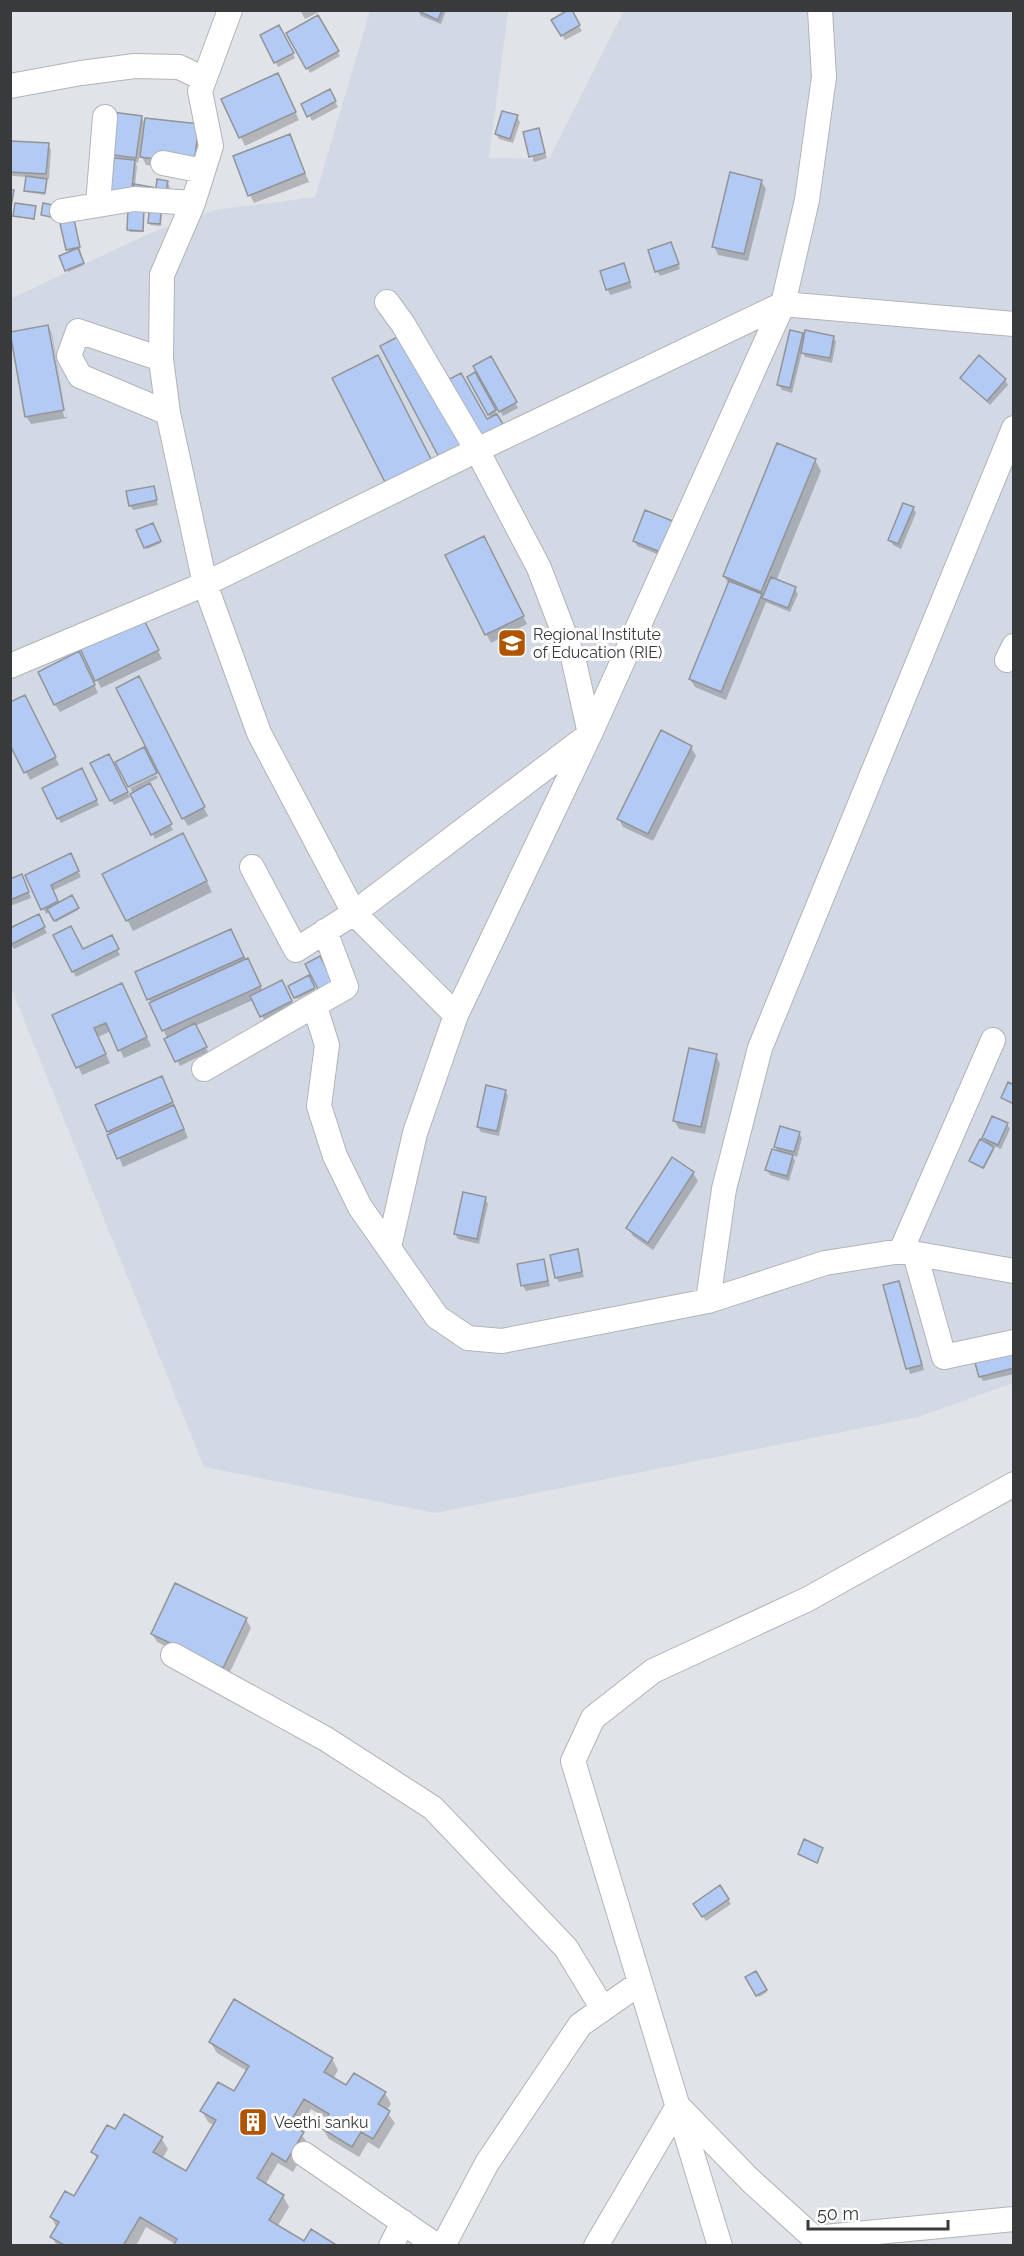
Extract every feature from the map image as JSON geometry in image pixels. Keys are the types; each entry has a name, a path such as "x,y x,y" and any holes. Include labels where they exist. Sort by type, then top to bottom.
{"street":[{"path":"230,10 200,91 211,146 193,203 162,275 161,359 168,413 205,584 259,733 354,913 456,1015"},
{"path":"389,1247 415,1133 456,1015 590,734 783,304 807,200 824,77 820,10"},
{"path":"10,86 135,66 179,67 204,79"},
{"path":"98,204 105,117"},
{"path":"163,163 203,171"},
{"path":"62,211 134,199 193,203"},
{"path":"387,302 403,324 477,450 539,568 573,657 590,734"},
{"path":"10,666 205,584 477,450 783,304 1014,324"},
{"path":"161,359 78,331 69,356 80,376 168,413"},
{"path":"708,1301 724,1189 760,1048 1014,428"},
{"path":"252,867 296,950 354,913 590,734"},
{"path":"204,1068 315,1007 346,987 325,931"},
{"path":"315,1007 327,1045 319,1106 335,1156 360,1207 437,1317 468,1338 502,1341 708,1301 825,1263 908,1253 1014,1271"},
{"path":"993,1040 908,1253 944,1357 1014,1342"},
{"path":"720,2246 573,1761 593,1718 653,1671 808,1599 1014,1484"},
{"path":"173,1655 326,1739 433,1808 566,1948 603,2009"},
{"path":"443,2246 487,2163 580,2025 640,1983"},
{"path":"678,2106 750,2180 819,2242 1014,2219"},
{"path":"596,2246 678,2106"},
{"path":"304,2154 436,2246"},
{"path":"391,2246 403,2222"}],"shaded area":[{"name":"Regional Institute of Education (RIE)","path":"370,11 508,11 489,158 549,159 624,11 1013,11 1013,1383 918,1417 435,1513 204,1467 11,988 10,299 155,231 215,210 315,197"}],"building":[{"path":"416,10 442,10 438,20"},
{"path":"572,10 580,25 561,36 551,20"},
{"path":"318,15 339,51 306,69 286,33"},
{"path":"279,25 294,53 274,63 260,35"},
{"path":"278,73 296,112 239,138 221,99"},
{"path":"330,89 336,101 307,117 301,104"},
{"path":"502,111 518,115 510,139 495,134"},
{"path":"112,112 142,116 136,158 106,154"},
{"path":"145,118 199,124 194,164 140,157"},
{"path":"539,128 545,153 529,157 523,132"},
{"path":"290,134 305,173 248,196 233,156"},
{"path":"11,141 49,143 46,174 10,172"},
{"path":"114,158 135,160 131,198 110,196"},
{"path":"730,172 762,180 744,254 712,247"},
{"path":"26,176 47,179 45,193 24,191"},
{"path":"157,179 168,181 164,200 133,195 134,184 156,188"},
{"path":"10,190 14,190 11,207 10,207"},
{"path":"15,203 36,206 34,219 13,216"},
{"path":"43,203 58,206 56,218 41,215"},
{"path":"150,203 162,204 160,224 148,223"},
{"path":"128,208 144,209 143,231 127,230"},
{"path":"73,215 80,247 66,250 59,219"},
{"path":"671,242 679,264 655,272 648,250"},
{"path":"78,248 84,263 65,271 59,256"},
{"path":"624,263 630,282 606,290 600,271"},
{"path":"48,325 64,410 25,417 10,332"},
{"path":"790,330 803,333 790,388 777,385"},
{"path":"805,330 834,336 830,358 801,353"},
{"path":"405,333 465,446 440,459 380,346"},
{"path":"378,355 435,467 389,490 332,378"},
{"path":"979,355 1006,379 987,401 960,378"},
{"path":"491,356 517,402 499,412 473,366"},
{"path":"475,372 496,410 488,415 467,377"},
{"path":"461,373 487,419 497,414 507,431 481,445 446,381"},
{"path":"777,443 816,459 761,592 723,576"},
{"path":"154,486 157,500 129,506 126,491"},
{"path":"903,503 914,507 898,544 888,540"},
{"path":"645,510 680,524 668,555 633,541"},
{"path":"153,523 161,541 144,548 136,530"},
{"path":"484,536 524,616 485,635 445,555"},
{"path":"771,577 796,587 788,608 762,598"},
{"path":"729,581 762,594 721,692 689,679"},
{"path":"141,614 159,650 95,681 78,644"},
{"path":"79,651 95,685 54,705 38,672"},
{"path":"139,676 205,807 182,819 116,688"},
{"path":"25,695 56,757 24,773 10,745 10,702"},
{"path":"661,730 692,746 648,834 617,819"},
{"path":"144,747 157,773 128,787 115,762"},
{"path":"109,754 128,792 110,801 90,763"},
{"path":"82,768 97,800 57,819 42,788"},
{"path":"150,783 172,824 151,835 130,794"},
{"path":"183,833 207,881 126,921 102,874"},
{"path":"71,853 79,871 51,885 58,901 41,910 25,875"},
{"path":"22,874 29,892 10,900 10,879"},
{"path":"72,895 79,908 54,921 47,909"},
{"path":"39,914 45,927 10,945 10,928"},
{"path":"71,926 83,949 112,935 119,949 72,972 53,935"},
{"path":"231,929 244,957 147,1000 135,972"},
{"path":"320,956 333,982 318,989 305,964"},
{"path":"248,958 261,986 162,1031 149,1003"},
{"path":"309,975 315,988 294,998 288,986"},
{"path":"282,980 292,1001 260,1017 250,996"},
{"path":"122,983 147,1037 118,1051 106,1023 94,1028 106,1054 76,1068 52,1015"},
{"path":"195,1023 207,1047 175,1062 164,1039"},
{"path":"689,1048 717,1054 701,1127 673,1121"},
{"path":"162,1076 173,1102 107,1132 95,1105"},
{"path":"1008,1082 1014,1085 1014,1104 1001,1098"},
{"path":"486,1085 506,1090 497,1131 477,1127"},
{"path":"174,1105 184,1129 117,1159 107,1135"},
{"path":"992,1116 1008,1123 998,1145 982,1138"},
{"path":"780,1126 800,1132 794,1152 774,1147"},
{"path":"980,1139 994,1147 983,1168 969,1161"},
{"path":"772,1149 793,1155 787,1176 765,1170"},
{"path":"672,1157 694,1172 648,1243 626,1228"},
{"path":"463,1192 486,1197 477,1239 454,1234"},
{"path":"578,1249 582,1272 555,1278 550,1255"},
{"path":"544,1259 548,1281 521,1286 517,1264"},
{"path":"899,1281 922,1365 906,1369 883,1285"},
{"path":"1014,1353 1014,1368 979,1377 975,1363"},
{"path":"175,1583 247,1618 223,1668 151,1634"},
{"path":"804,1839 823,1848 817,1863 798,1854"},
{"path":"720,1885 729,1899 702,1917 693,1904"},
{"path":"756,1971 767,1990 756,1996 745,1977"},
{"name":"Veethi sanku","path":"234,1999 333,2058 324,2072 346,2085 354,2073 386,2092 378,2104 390,2111 373,2139 361,2132 352,2147 321,2128 329,2114 304,2099 289,2124 304,2132 286,2162 272,2153 257,2178 284,2195 269,2220 304,2241 311,2229 338,2246 173,2246 177,2239 140,2217 123,2246 66,2246 50,2237 59,2222 50,2217 65,2191 74,2196 98,2156 91,2152 107,2125 115,2129 124,2114 163,2137 153,2152 186,2171 216,2120 200,2111 218,2082 234,2091 249,2066 209,2042"}],"place":[{"name":"Regional Institute of Education (RIE)","path":"512,643"},
{"name":"Veethi sanku","path":"253,2122"}]}
